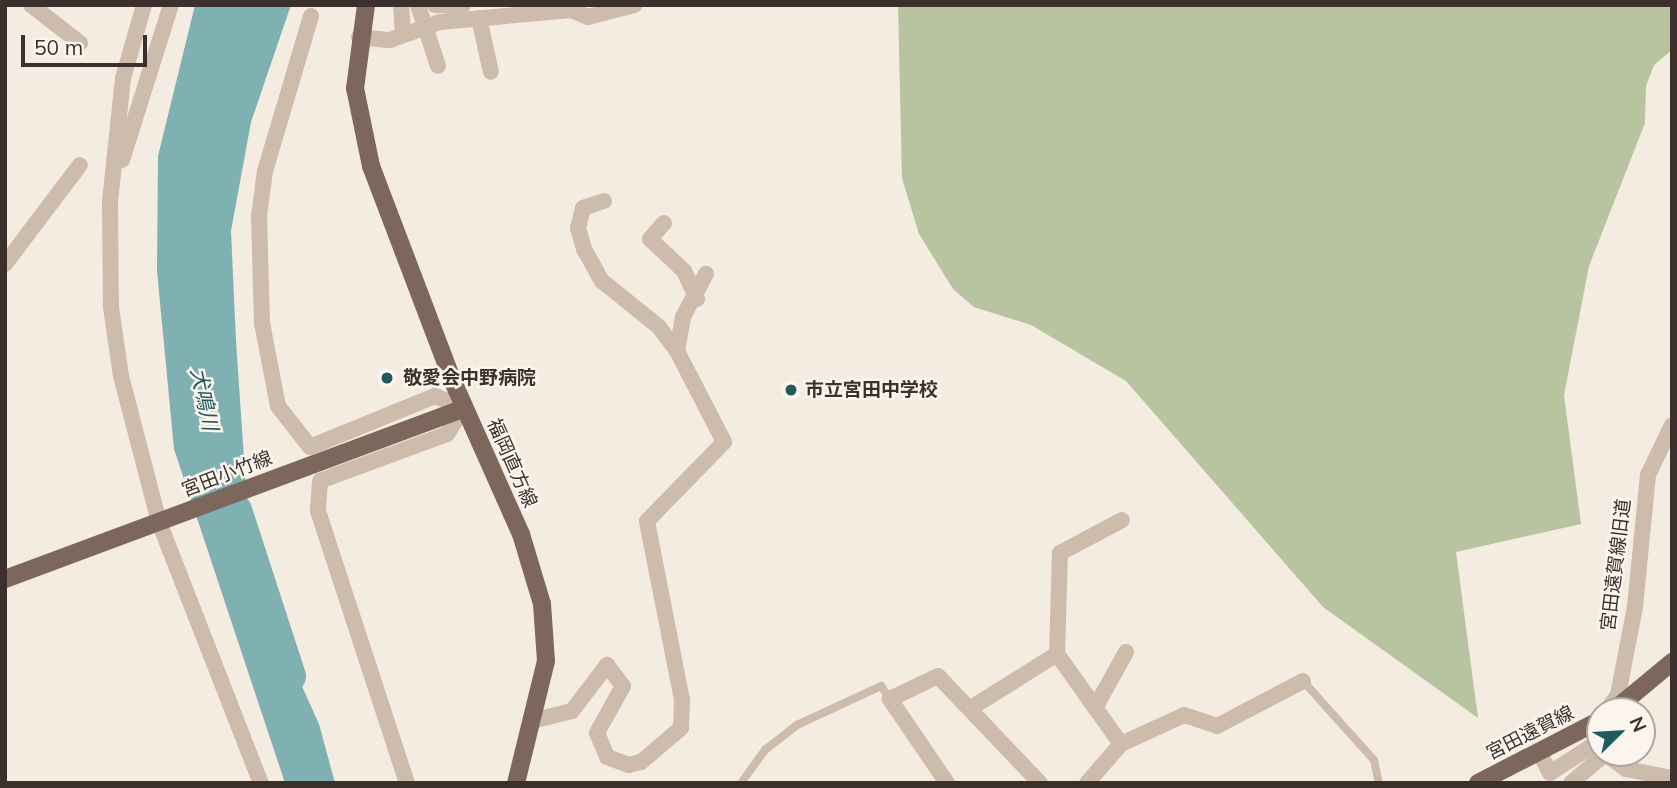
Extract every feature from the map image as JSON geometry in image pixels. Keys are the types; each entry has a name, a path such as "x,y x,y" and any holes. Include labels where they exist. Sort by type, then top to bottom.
{"main road":[{"name":"福岡直方線","path":"366,5 359,37 355,88 368,155 464,408 521,534 542,604 546,661 516,783"},
{"name":"宮田小竹線","path":"5,579 464,408"},
{"path":"1629,697 1672,662"},
{"name":"宮田遠賀線","path":"1478,783 1541,754 1586,727"}],"street":[{"path":"31,5 80,43"},
{"path":"144,5 123,78 110,201 111,307 121,376 159,522 261,783"},
{"path":"110,201 171,5"},
{"path":"401,5 403,33"},
{"path":"418,5 422,24 438,66"},
{"path":"435,5 463,5"},
{"path":"359,37 390,40 422,24 478,18 571,10 588,17 634,5"},
{"path":"311,16 265,171 259,216 262,323 278,406 310,447 435,396 464,408 447,434 320,481 318,511 407,783"},
{"path":"478,18 491,72"},
{"path":"5,264 80,165"},
{"path":"532,721 572,710 607,665 623,686 597,733 607,757 629,765 640,762 681,728 682,700 647,521 724,442 677,351 659,327 602,281 584,249 578,228 583,208 604,201"},
{"path":"664,223 650,239 684,271 696,299"},
{"path":"677,351 683,317 696,299 706,274"},
{"name":"宮田遠賀線旧道","path":"1617,697 1635,607 1648,475 1672,425"},
{"path":"1121,744 1057,654 1060,553 1122,520"},
{"path":"1095,708 1126,652"},
{"path":"971,708 1057,654"},
{"path":"947,783 890,699 937,676 971,708 1038,782"},
{"path":"1087,783 1121,744 1184,715 1217,726 1303,681"},
{"path":"1541,754 1550,773 1586,750"},
{"path":"1571,783 1588,767"},
{"path":"1623,767 1672,778"}],"lane":[{"path":"1303,681 1374,760 1379,783"},
{"path":"741,783 765,750 797,725 881,687 890,699"}],"green space":[{"path":"898,5 1672,5 1672,50 1654,65 1646,86 1645,123 1589,266 1564,395 1581,524 1456,552 1478,718 1323,607 1126,381 1031,325 974,307 953,289 919,234 902,178"}],"water":[{"path":"195,5 291,5 251,122 231,231 236,341 252,576 319,724 335,783 285,783 174,449 157,271 158,156"}],"waterway":[{"name":"犬鳴川","path":"237,510 291,676"}],"place":[{"name":"敬愛会中野病院","path":"387,378"},
{"name":"市立宮田中学校","path":"791,390"}]}
